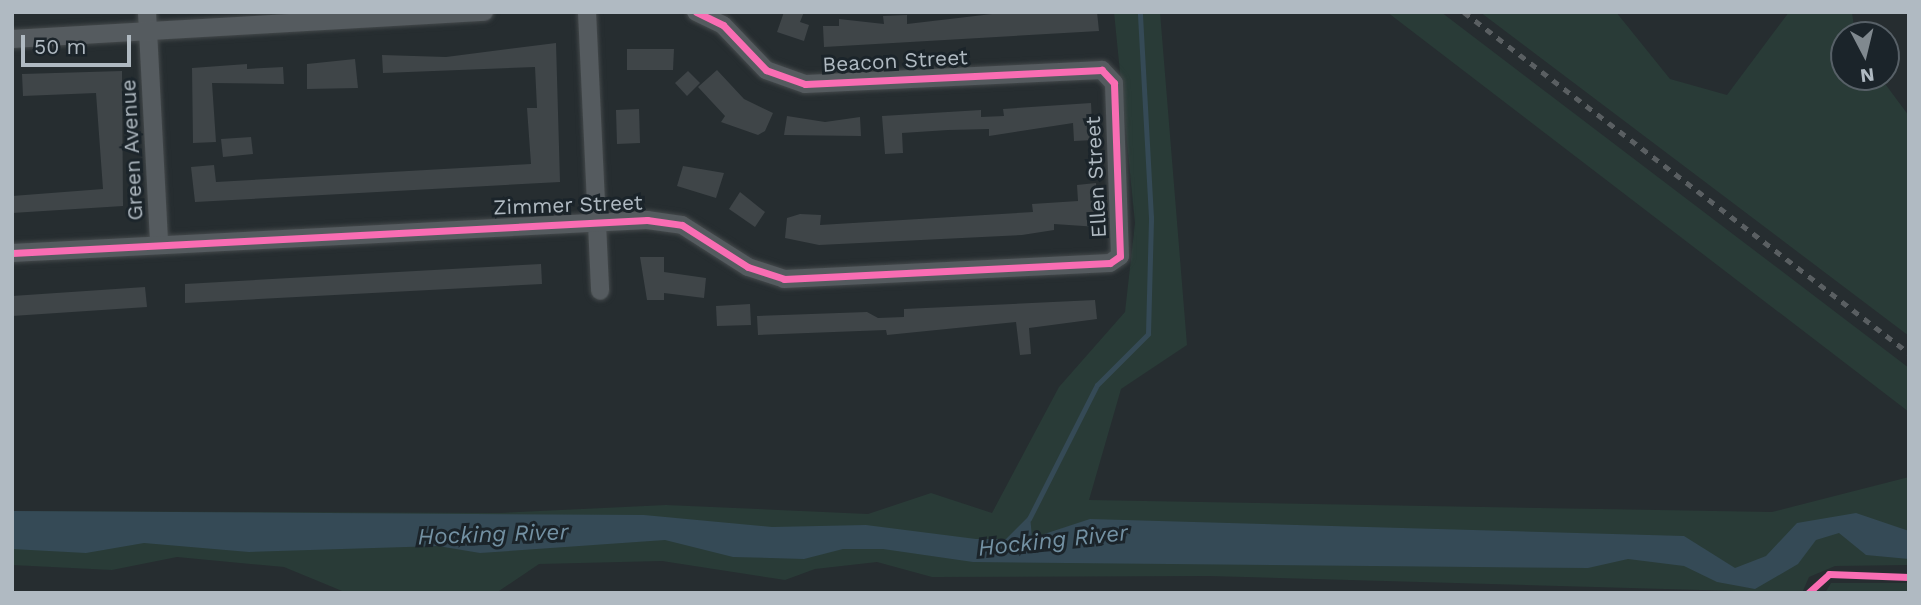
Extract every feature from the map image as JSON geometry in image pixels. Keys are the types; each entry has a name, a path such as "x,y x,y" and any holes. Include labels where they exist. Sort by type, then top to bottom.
{"street":[{"name":"Green Avenue","path":"147,12 159,244"},
{"path":"12,39 484,12"},
{"path":"587,12 600,291"},
{"name":"Beacon Street","path":"696,12 723,25 766,70 796,82 1092,68 1114,83"},
{"name":"Ellen Street","path":"1110,263 1121,256 1124,233 1114,83"},
{"name":"Zimmer Street","path":"12,253 596,221 682,225 748,267 784,279 1110,263"}],"green space":[{"path":"1114,12 1160,12 1187,345 1121,389 1089,500 1772,512 1909,477 1909,565 1835,566 1809,577 1802,593 1209,576 932,577 877,562 815,569 785,580 662,561 539,564 496,593 347,593 284,567 177,557 112,570 12,565 12,511 499,513 666,505 868,514 931,493 992,513 1059,387 1125,312 1135,223"},
{"path":"1387,12 1441,12 1909,368 1909,412"},
{"path":"1480,12 1616,12 1670,79 1727,95 1789,12 1852,12 1853,21 1830,21 1830,91 1890,91 1909,116 1909,336"},
{"path":"1831,583 1909,583 1909,593 1825,593"}],"water":[{"name":"Hocking River","path":"12,511 644,515 772,527 866,525 976,539 1006,539 1030,515 1032,538 1090,519 1684,536 1735,568 1766,556 1797,523 1856,513 1909,531 1909,559 1866,555 1839,533 1816,540 1798,564 1755,589 1717,582 1684,566 1628,559 1588,568 973,562 883,549 843,549 804,559 733,557 665,540 480,553 438,546 249,552 144,543 86,553 12,549"}],"building":[{"path":"784,12 804,12 800,22 809,25 804,41 777,32"},
{"path":"1009,12 1097,12 1099,31 824,47 823,26 839,26 839,19 884,24 883,16 907,15 907,24"},
{"path":"556,43 560,182 195,202 191,167 214,165 216,182 531,164 527,108 537,108 535,67 383,73 382,55 446,57"},
{"path":"627,49 674,49 673,70 627,70"},
{"path":"355,59 358,88 307,89 307,64"},
{"path":"247,64 247,69 283,67 284,84 212,83 216,142 193,143 192,68"},
{"path":"717,70 744,99 773,113 765,131 758,135 721,122 725,116 698,87"},
{"path":"122,71 123,206 12,213 12,196 103,189 96,93 23,96 22,74"},
{"path":"688,71 700,83 687,96 675,83"},
{"path":"1091,103 1093,140 1074,141 1073,123 989,136 989,129 902,133 903,153 885,154 882,116 981,110 981,117 1004,116 1003,109"},
{"path":"639,109 640,143 617,144 616,110"},
{"path":"787,116 825,122 860,117 861,136 784,135"},
{"path":"251,137 253,154 223,157 221,139"},
{"path":"683,166 724,173 716,198 677,186"},
{"path":"1096,183 1098,227 1054,224 1054,230 1022,235 819,245 785,238 787,218 800,214 821,215 820,225 1033,212 1032,204 1078,201 1077,185"},
{"path":"740,192 765,212 755,227 729,209"},
{"path":"640,257 664,257 664,272 706,278 704,298 664,293 664,300 647,300"},
{"path":"541,264 542,284 185,303 185,284"},
{"path":"145,287 147,307 12,316 12,296"},
{"path":"1095,300 1097,319 1029,328 1031,354 1020,355 1016,322 887,335 886,330 758,335 757,316 867,312 878,318 904,317 904,309"},
{"path":"750,304 751,325 717,326 716,306"}],"waterway":[{"name":"Hocking River","path":"1029,519 1097,385 1148,334 1151,218 1140,12"}],"railway":[{"path":"1464,12 1909,353"}],"cycle path":[{"path":"12,253 647,220 682,225 748,267 784,279 1110,263 1120,256 1114,83 1102,70 805,84 766,70 723,25 696,12"},
{"path":"1808,593 1829,574 1909,577"}]}
